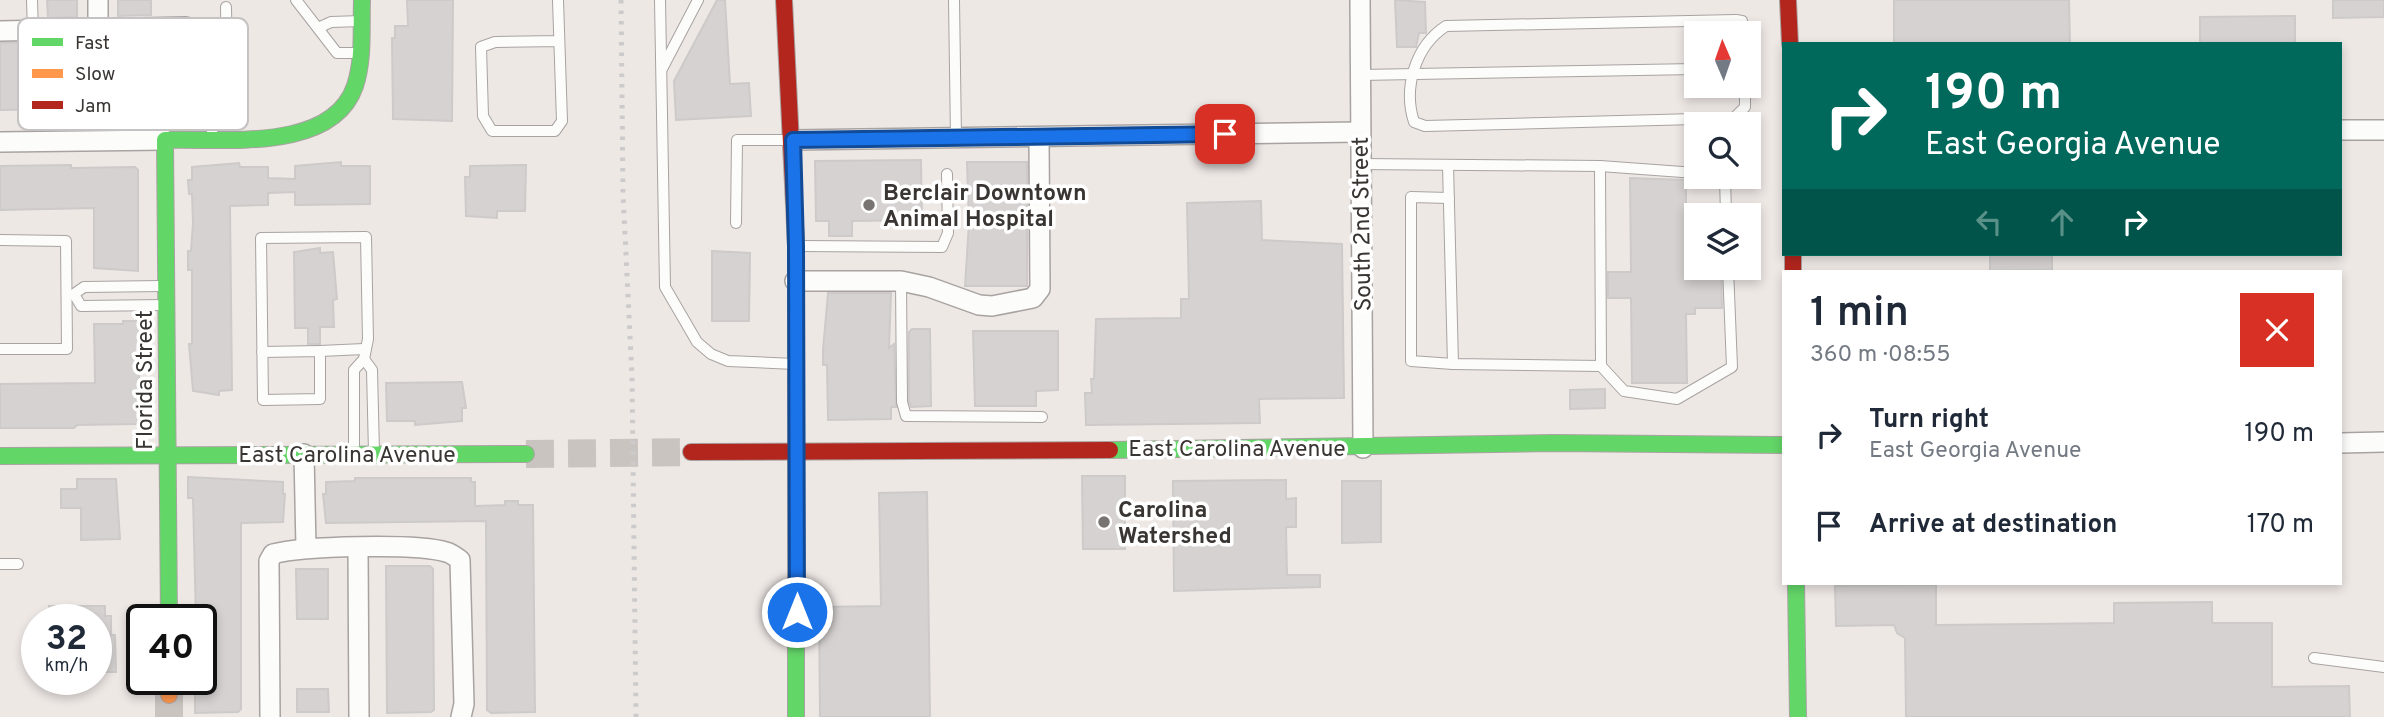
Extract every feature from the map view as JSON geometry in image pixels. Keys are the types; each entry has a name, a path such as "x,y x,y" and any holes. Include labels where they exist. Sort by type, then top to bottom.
{"street":[{"path":"98,0 98,18"},
{"path":"0,142 212,139 306,133 340,112 355,92 361,53 362,0"},
{"path":"783,0 784,50 793,140 796,246 796,717"},
{"name":"South 2nd Street","path":"1360,0 1363,448"},
{"path":"1788,0 1790,42"},
{"path":"0,31 18,31"},
{"path":"2342,130 2384,130"},
{"path":"793,140 1360,132"},
{"path":"795,281 901,281 929,287 979,305 1003,305 1033,298 1040,289 1039,137"},
{"name":"Florida Street","path":"165,140 169,604"},
{"path":"2342,443 2384,442"},
{"name":"East Carolina Avenue","path":"691,452 1363,448 1553,443 1782,445"},
{"path":"304,454 306,548"},
{"name":"East Carolina Avenue","path":"0,456 526,454"},
{"path":"270,717 269,561 273,554 306,548 446,552 460,560 464,704 461,717"},
{"path":"358,548 359,717"},
{"path":"1796,585 1798,717"}],"lane":[{"path":"32,0 33,18"},
{"path":"296,0 337,53 361,53"},
{"path":"558,0 562,121 555,131 492,131 483,116 481,47 495,42 559,41"},
{"path":"660,0 665,287 697,342 711,354 728,361 796,364"},
{"path":"662,69 698,0"},
{"path":"954,0 956,138"},
{"path":"226,7 226,18"},
{"path":"318,28 331,22 361,21"},
{"path":"1684,21 1446,26 1433,34 1411,74 1414,122 1425,126 1734,118 1745,107 1745,98"},
{"path":"1688,21 1741,21"},
{"path":"1360,75 1684,69"},
{"path":"212,130 212,139"},
{"path":"736,223 737,140 793,140"},
{"path":"1360,164 1600,166 1684,172"},
{"path":"1448,165 1452,364"},
{"path":"1600,166 1601,366 1624,391 1677,399 1732,367 1728,280"},
{"path":"796,246 942,247 948,233 947,174"},
{"path":"1449,198 1411,197 1411,361 1601,366"},
{"path":"320,351 320,399 263,400 261,238 366,237 368,339 364,354 354,370 354,454"},
{"path":"0,240 66,241 71,295 67,349 0,349"},
{"path":"901,281 902,402 906,416 1042,417"},
{"path":"71,295 84,287 166,286"},
{"path":"71,295 81,306 166,305"},
{"path":"262,352 320,351 364,354"},
{"path":"364,354 372,370 374,453"},
{"path":"0,564 19,564"},
{"path":"2314,658 2384,667"}],"building":[{"path":"47,0 77,0 77,17 48,18"},
{"path":"118,0 151,0 151,15 118,16"},
{"path":"407,0 453,0 452,121 393,119 392,38 395,38 395,26 408,26"},
{"path":"717,0 725,0 730,84 749,83 751,116 676,120 674,81"},
{"path":"1395,0 1425,2 1426,33 1419,33 1416,47 1397,47"},
{"path":"1894,0 2069,0 2070,42 1894,42"},
{"path":"2333,0 2384,0 2384,17 2333,18"},
{"path":"2295,16 2295,42 2200,42 2200,17"},
{"path":"18,42 18,110 0,110 0,43"},
{"name":"Berclair Downtown Animal Hospital","path":"921,160 922,220 852,221 852,236 829,236 829,221 816,221 815,161"},
{"path":"341,162 341,166 370,166 370,204 295,205 295,192 268,193 268,205 230,206 232,390 219,391 219,395 193,391 189,344 192,344 192,270 188,270 193,223 192,194 189,194 188,180 192,180 192,167 239,163 240,167 268,167 268,178 295,179 295,166"},
{"path":"967,162 1027,162 1027,286 965,286 969,223"},
{"path":"71,165 71,168 135,167 138,170 138,271 94,268 94,208 0,210 0,166"},
{"path":"526,165 525,211 497,211 497,218 466,216 465,177 470,177 470,166"},
{"path":"1630,178 1684,180 1684,280 1721,280 1722,308 1695,308 1695,314 1686,314 1687,383 1632,383 1631,298 1608,298 1608,272 1631,272"},
{"path":"1261,201 1262,240 1342,244 1344,398 1259,399 1260,423 1086,425 1085,393 1092,393 1096,319 1181,318 1181,299 1189,299 1187,203"},
{"path":"320,248 320,253 333,252 337,299 333,300 334,327 320,327 320,344 308,344 308,328 295,328 294,252"},
{"path":"712,251 750,253 749,321 712,321"},
{"path":"1990,256 2052,256 2052,270 1990,270"},
{"path":"828,293 891,293 889,348 894,344 896,407 891,407 891,419 828,420 827,365 823,365 823,350"},
{"path":"123,321 139,321 139,421 136,424 77,425 74,428 0,428 0,384 95,383 94,324 123,324"},
{"path":"912,329 930,329 931,406 911,407 909,401 909,332"},
{"path":"973,331 1058,331 1058,390 1036,391 1036,406 975,406"},
{"path":"462,382 466,408 462,408 462,421 415,425 415,421 387,421 386,383"},
{"path":"1605,389 1605,408 1570,409 1570,390"},
{"name":"Carolina Watershed","path":"1082,476 1125,476 1125,549 1083,549"},
{"path":"188,477 283,482 283,522 241,523 241,709 238,712 195,713 195,695 217,695 217,604 196,604 193,498 188,498"},
{"path":"355,478 471,478 471,482 475,482 475,506 505,505 505,501 518,501 518,505 533,505 535,712 491,713 487,710 486,521 326,523 323,494 326,494 326,482 355,481"},
{"path":"77,479 116,479 120,539 81,540 81,508 61,508 61,489 77,489"},
{"path":"1286,480 1286,499 1296,498 1296,527 1286,527 1287,575 1320,575 1320,587 1174,591 1173,481"},
{"path":"1342,481 1381,481 1381,542 1342,543"},
{"path":"927,492 930,717 820,717 819,607 881,606 879,493"},
{"path":"386,566 430,566 433,569 434,710 431,712 387,713"},
{"path":"296,569 328,569 328,619 297,619"},
{"path":"1936,585 1936,625 2114,623 2114,603 2212,602 2212,623 2272,623 2272,687 2349,686 2350,717 1906,717 1905,638 1897,633 1894,625 1836,626 1835,586"},
{"path":"112,635 115,635 116,672 112,672"},
{"path":"297,689 328,689 329,712 297,712"}],"tunnel":[{"path":"526,454 691,452"},
{"path":"169,695 169,717"}],"railway":[{"path":"621,0 623,194 632,376 636,717"}],"traffic: fast":[{"path":"169,604 165,140 245,140 273,137 300,132 324,122 343,107 355,86 361,54 362,0"},
{"path":"796,387 796,717"},
{"path":"1110,450 1553,443 1782,445"},
{"path":"0,456 526,454"},
{"path":"1796,585 1798,717"}],"traffic: jam":[{"path":"784,0 796,246 796,387"},
{"path":"1788,0 1790,42"},
{"path":"1793,256 1793,270"},
{"path":"691,452 1110,450"}],"place":[{"name":"Berclair Downtown Animal Hospital","path":"869,205"},
{"name":"Carolina Watershed","path":"1104,522"}],"route":[{"path":"797,612 796,246 793,140 1225,134"}]}
